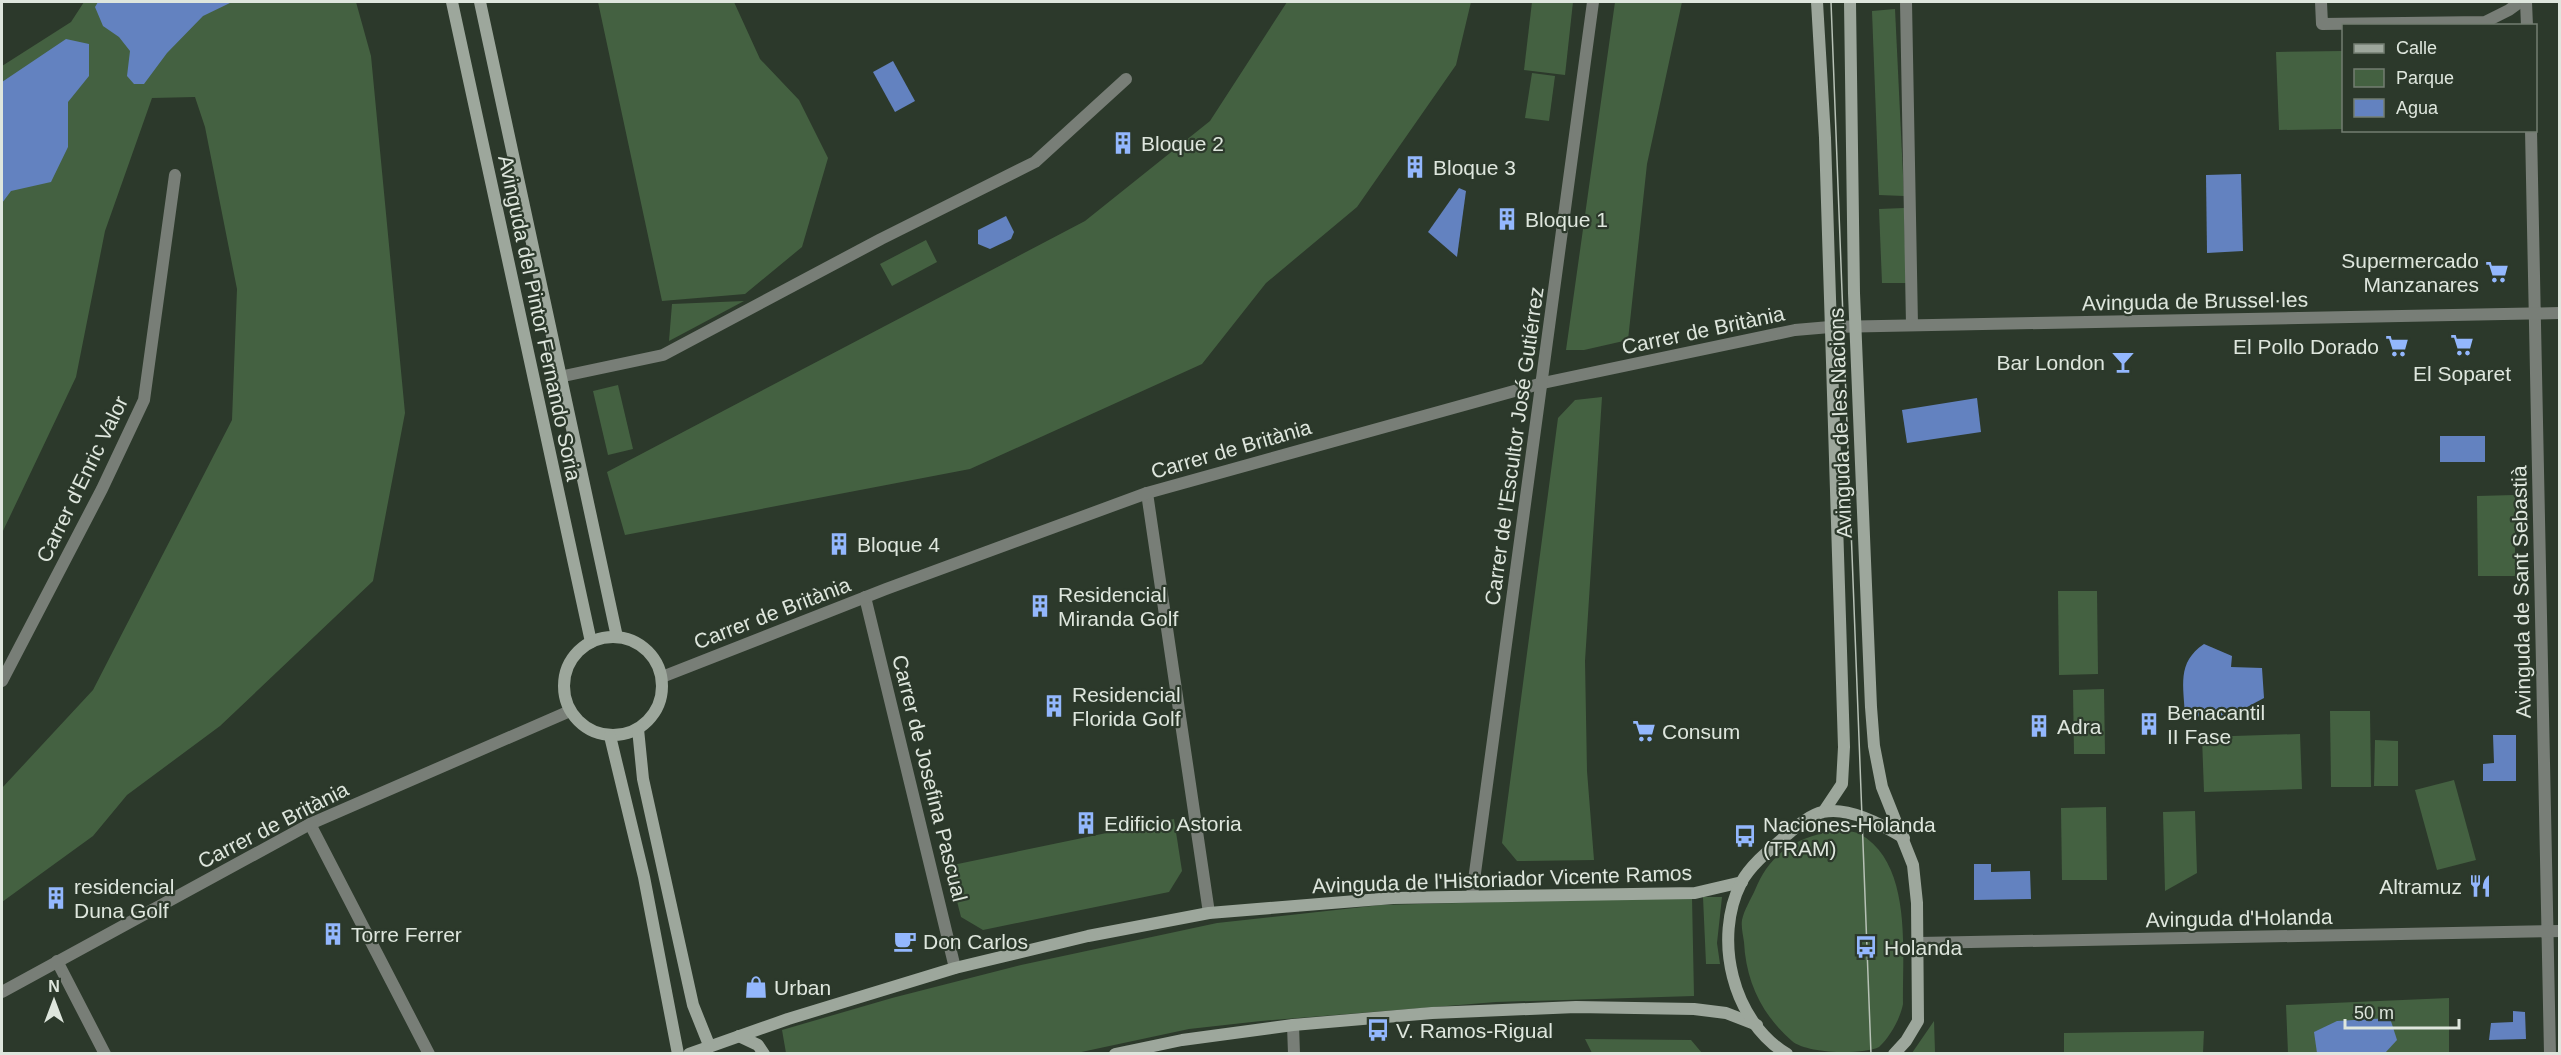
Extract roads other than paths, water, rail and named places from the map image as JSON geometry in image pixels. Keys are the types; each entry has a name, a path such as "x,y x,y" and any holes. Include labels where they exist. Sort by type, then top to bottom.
{"street":[{"name":"Avinguda del Pintor Fernando Soria","path":"452,2 591,642"},
{"name":"Avinguda del Pintor Fernando Soria","path":"480,2 559,377 617,637"},
{"name":"Carrer de l'Escultor José Gutiérrez","path":"1472,895 1593,2"},
{"name":"Avinguda de les Nacions","path":"1817,2 1844,747 1842,784 1824,812"},
{"name":"Avinguda de les Nacions","path":"1850,2 1856,326 1874,746 1882,787 1904,838 1915,877 1919,943 1918,1021 1894,1053"},
{"path":"1906,2 1912,326"},
{"path":"2321,2 2322,24 2485,22 2520,2"},
{"path":"2526,2 2527,24"},
{"name":"Avinguda del Pintor Fernando Soria","path":"559,377 663,355 881,239 1035,162 1126,79"},
{"name":"Avinguda de Sant Sebastià","path":"2530,132 2553,932 2550,1053"},
{"name":"Carrer d'Enric Valor","path":"2,681 102,489 144,400 175,175"},
{"name":"Avinguda de Brussel·les","path":"1830,327 2559,313"},
{"name":"Carrer de Britània","path":"662,677 865,597 1147,493 1543,383 1795,330 1830,327"},
{"path":"1147,493 1209,913"},
{"name":"Carrer de Josefina Pascual","path":"865,597 955,968"},
{"path":"617,637 633,640 646,649 657,662 662,677 663,692 659,707 650,720 625,735 610,736 595,732 581,724 570,711 565,696 564,680 573,658 591,642 617,637"},
{"name":"Carrer de Britània","path":"2,992 310,824 570,711"},
{"path":"638,729 643,779 693,1005 709,1045"},
{"path":"610,736 644,877 678,1053"},
{"path":"1787,1053 1764,1035 1756,1025 1739,995 1728,957 1728,924 1742,882 1768,851 1793,829 1824,812 1846,813 1879,823 1904,838"},
{"path":"310,824 429,1053"},
{"name":"Avinguda de l'Historiador Vicente Ramos","path":"689,1053 739,1035 955,968 1088,936 1209,913 1393,898 1695,893 1742,882"},
{"name":"Avinguda d'Holanda","path":"1919,943 2553,932"},
{"path":"57,961 105,1053"},
{"path":"1115,1053 1182,1040 1293,1025 1432,1013 1576,1007 1694,1010 1726,1013 1756,1025"},
{"path":"1293,1025 1294,1053"},
{"path":"739,1035 758,1045 764,1053"}],"water":[{"path":"98,2 232,2 203,16 167,53 144,84 134,84 127,76 130,51 119,37 103,26 95,7"},
{"path":"66,39 89,44 89,76 68,102 68,147 51,182 11,191 2,203 2,82"},
{"path":"893,61 915,101 895,112 873,72"},
{"path":"2241,174 2243,251 2207,253 2206,175"},
{"path":"1459,188 1466,191 1457,257 1428,232"},
{"path":"1006,216 1014,232 1011,239 990,249 978,244 978,230"},
{"path":"1977,398 1981,432 1907,443 1902,410"},
{"path":"2440,436 2485,436 2485,462 2440,462"},
{"path":"2204,644 2232,656 2231,667 2262,668 2264,698 2232,715 2185,717 2183,685 2185,667 2195,651"},
{"path":"2493,735 2516,735 2516,781 2483,781 2483,764 2494,763"},
{"path":"1974,864 1991,864 1991,872 2030,871 2031,899 1974,900"},
{"path":"2513,1011 2525,1012 2526,1039 2489,1040 2491,1023 2513,1022"},
{"path":"2390,1018 2397,1040 2385,1053 2317,1053 2314,1032 2337,1021"}],"tram line":[{"path":"1831,2 1871,1054"}],"place":[{"name":"Bloque 2","path":"1123,143"},
{"name":"Bloque 3","path":"1415,167"},
{"name":"Bloque 1","path":"1507,219"},
{"name":"Supermercado Manzanares","path":"2497,272"},
{"name":"El Soparet","path":"2462,345"},
{"name":"El Pollo Dorado","path":"2397,346"},
{"name":"Bar London","path":"2123,362"},
{"name":"Bloque 4","path":"839,544"},
{"name":"Residencial Miranda Golf","path":"1040,606"},
{"name":"Residencial Florida Golf","path":"1054,706"},
{"name":"Benacantil II Fase","path":"2149,724"},
{"name":"Adra","path":"2039,726"},
{"name":"Consum","path":"1644,731"},
{"name":"Edificio Astoria","path":"1086,823"},
{"name":"Naciones-Holanda (TRAM)","path":"1745,836"},
{"name":"Altramuz","path":"2480,886"},
{"name":"residencial Duna Golf","path":"56,898"},
{"name":"Torre Ferrer","path":"333,934"},
{"name":"Don Carlos","path":"905,941"},
{"name":"Holanda","path":"1866,947"},
{"name":"Urban","path":"756,987"},
{"name":"V. Ramos-Rigual","path":"1378,1030"}]}
